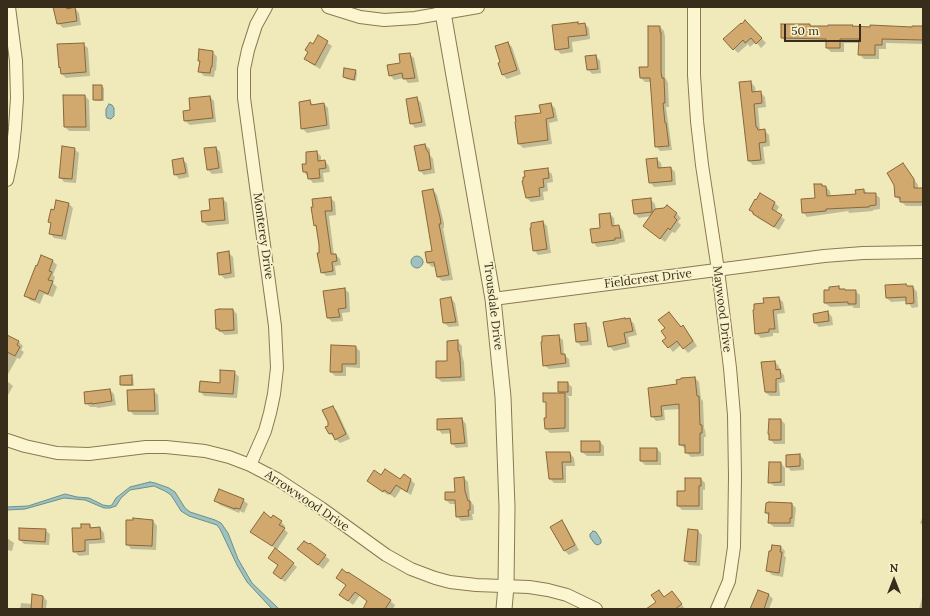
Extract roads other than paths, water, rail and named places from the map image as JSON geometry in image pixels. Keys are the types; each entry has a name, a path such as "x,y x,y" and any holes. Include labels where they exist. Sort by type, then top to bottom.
{"street":[{"path":"7,179 15,128 17,80 14,38 9,7"},
{"name":"Monterey Drive","path":"250,465 265,431 274,394 277,368 277,340 274,314 244,98 244,69 248,50 254,29 266,7"},
{"path":"328,7 360,17 384,20 416,18 443,10 478,7"},
{"name":"Maywood Drive","path":"694,7 694,75 697,121 718,270 734,414 736,511 734,547 731,574 717,609"},
{"name":"Trousdale Drive","path":"443,10 493,299 503,397 507,529 504,609"},
{"name":"Fieldcrest Drive","path":"493,299 824,256 923,252"},
{"name":"Arrowwood Drive","path":"7,440 36,449 67,453 90,454 146,447 180,448 217,454 250,465 288,486 386,555 411,570 443,580 476,585 538,588 557,592 596,609"}],"water":[{"path":"109,104 114,108 114,116 111,119 107,118 106,116 106,109"},
{"path":"417,256 421,258 423,262 421,266 417,268 413,266 411,262 413,258"},
{"path":"150,482 169,488 175,492 185,508 190,512 221,523 228,533 238,559 252,583 279,609 272,609 247,582 217,525 189,516 181,511 171,495 154,486 130,490 121,498 116,506 110,508 104,508 85,500 64,498 25,509 7,510 7,507 28,506 65,494 89,498 103,505 109,506 112,505 116,498 130,487"},
{"path":"593,531 596,532 601,540 601,543 598,545 595,544 590,537 590,534"}]}
